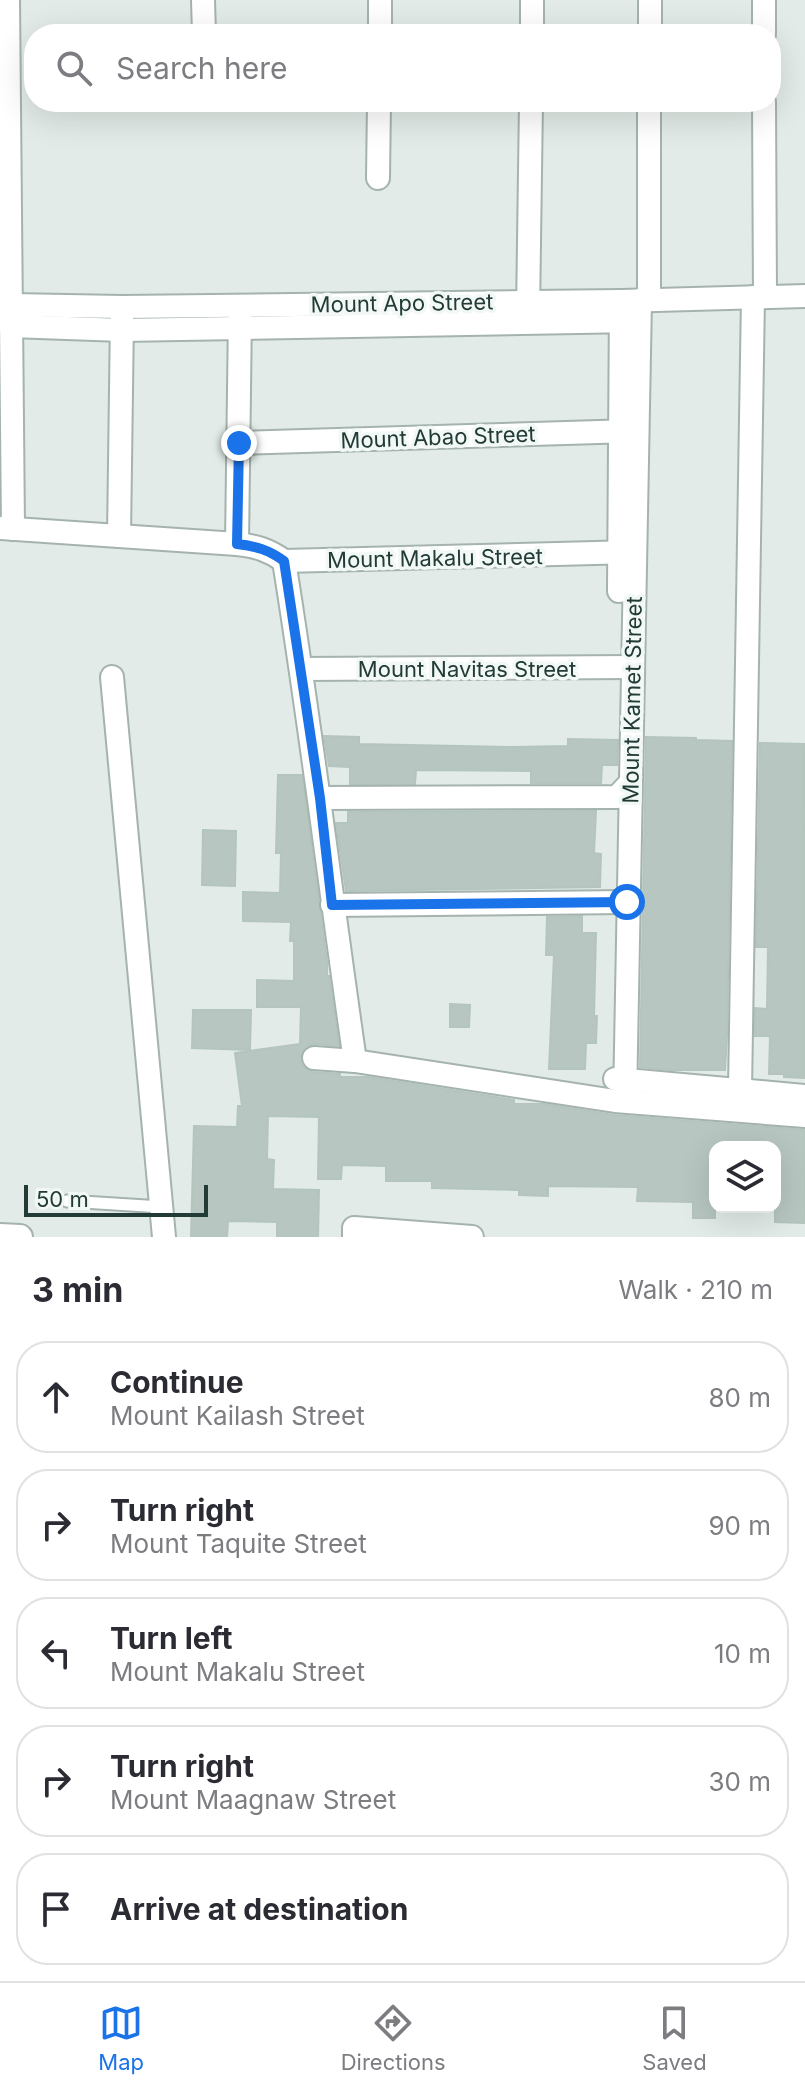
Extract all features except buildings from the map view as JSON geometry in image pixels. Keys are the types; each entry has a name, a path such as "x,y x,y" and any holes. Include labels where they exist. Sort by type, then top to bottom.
{"street":[{"path":"6,528 8,0"},
{"path":"203,0 204,24"},
{"path":"380,0 380,24"},
{"path":"532,0 532,24"},
{"path":"650,0 650,24"},
{"path":"764,0 764,24"},
{"path":"378,178 379,112"},
{"path":"528,311 531,112"},
{"name":"Mount Kamet Street","path":"620,1090 629,431 634,308 648,112"},
{"path":"739,1100 764,112"},
{"name":"Mount Apo Street","path":"5,315 122,318 528,311 634,308 805,296"},
{"path":"237,544 240,316"},
{"path":"119,536 122,318"},
{"name":"Mount Abao Street","path":"239,443 629,431"},
{"name":"Mount Makalu Street","path":"6,528 255,546 272,552 284,561 627,552"},
{"path":"284,561 355,1061"},
{"name":"Mount Navitas Street","path":"301,669 625,668"},
{"path":"112,677 164,1237"},
{"path":"320,798 624,790"},
{"path":"332,905 622,902"},
{"path":"314,1058 739,1100 805,1096"},
{"path":"739,1100 805,1116"},
{"path":"354,1237 354,1228 472,1237"},
{"path":"0,1236 20,1237"}],"lane":[{"path":"67,1201 162,1207"}],"route":[{"path":"239,443 237,544 272,552 284,561 320,798 332,905 627,902"}]}
